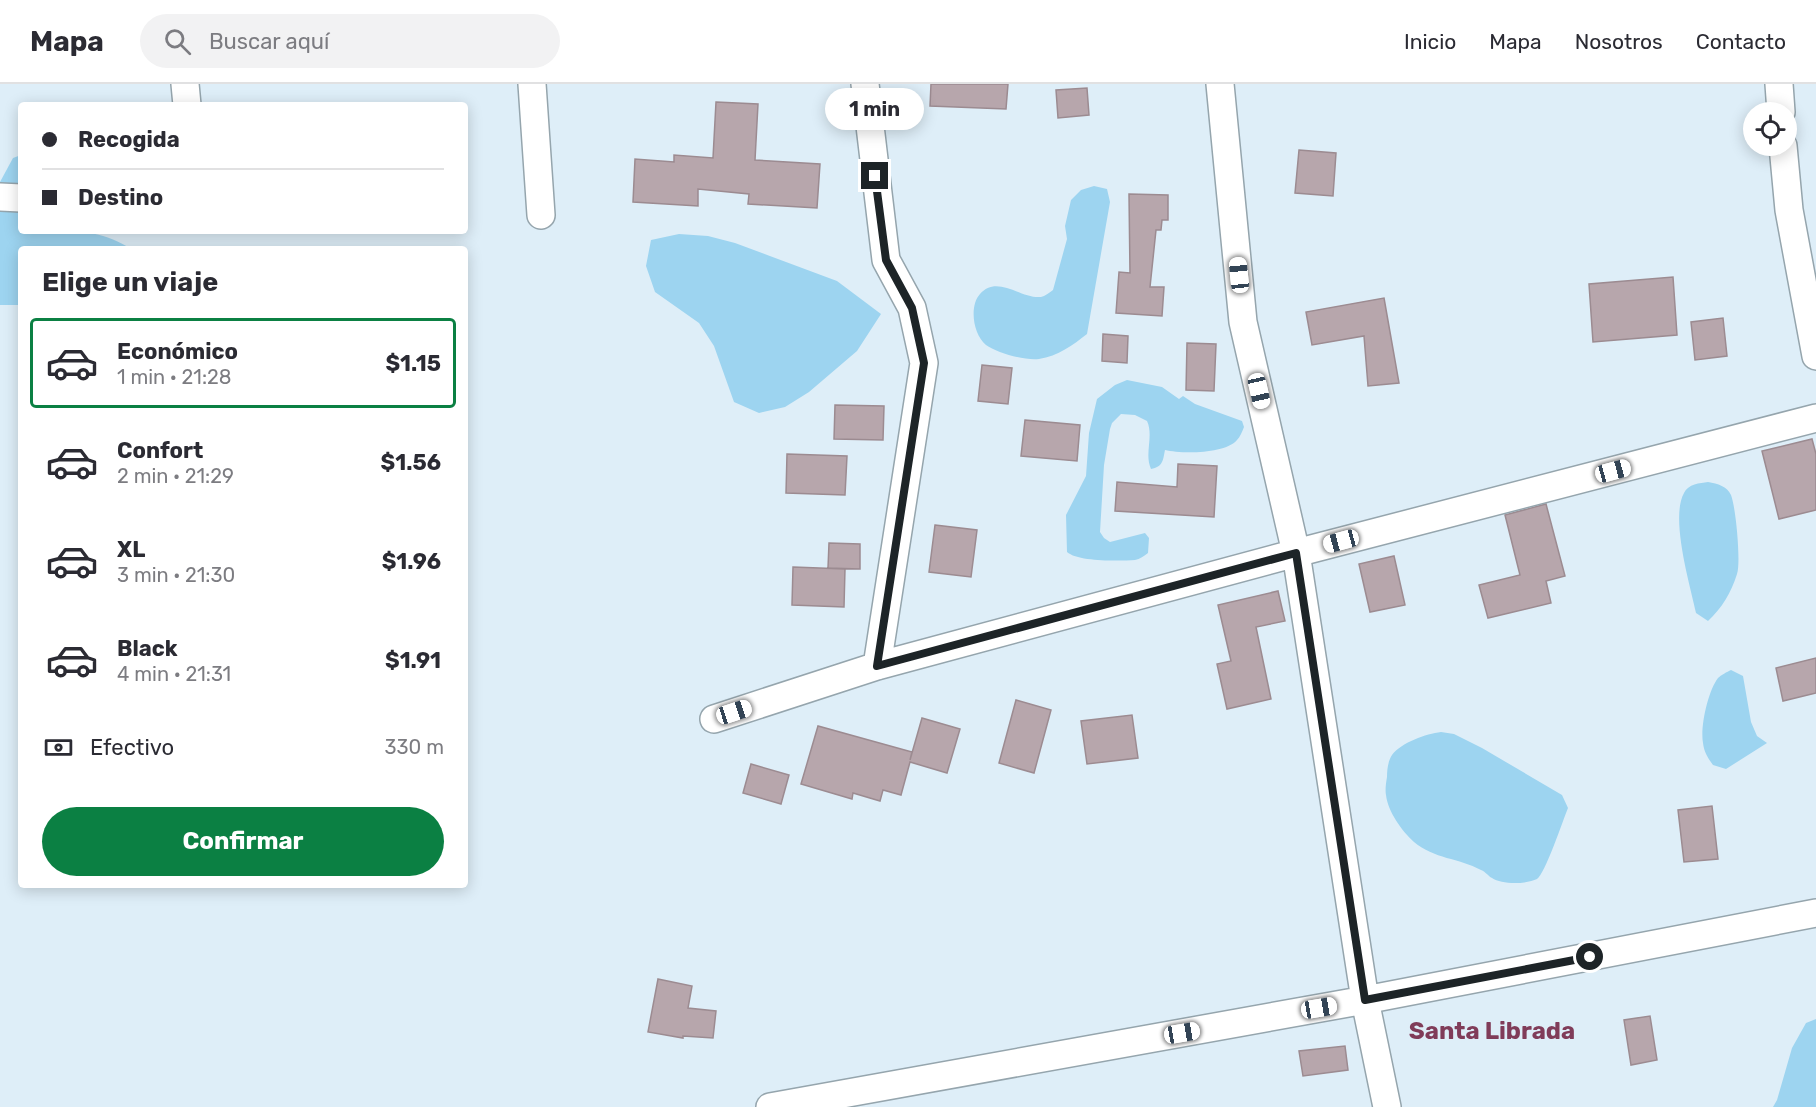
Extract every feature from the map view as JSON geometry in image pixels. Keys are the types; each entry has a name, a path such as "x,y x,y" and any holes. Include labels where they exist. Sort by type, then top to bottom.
{"street":[{"path":"184,84 187,102"},
{"path":"532,84 541,215"},
{"path":"865,84 886,260 912,308 924,363 877,666"},
{"path":"1220,84 1243,322 1296,553 1365,1000 1387,1107"},
{"path":"1779,84 1780,102"},
{"path":"1784,156 1789,210 1812,310 1816,356"},
{"path":"0,197 18,198"},
{"path":"714,719 877,666 1296,553 1816,418"},
{"path":"770,1107 1365,1000 1816,913"}],"shaded area":[{"path":"18,156 18,234 95,234 125,246 18,246 18,305 0,305 0,182 13,158"},
{"path":"1094,186 1107,189 1110,202 1087,334 1059,353 1039,359 1012,356 986,345 978,334 974,320 974,305 980,294 994,286 1033,297 1042,297 1053,290 1067,239 1065,226 1071,200 1081,190"},
{"path":"679,234 708,236 735,243 837,281 881,314 857,351 809,392 785,407 759,413 734,402 714,346 699,323 655,292 646,266 651,240"},
{"path":"1127,380 1162,387 1179,399 1183,396 1195,404 1242,421 1244,427 1237,440 1223,448 1192,452 1165,450 1160,465 1151,469 1148,457 1150,433 1147,421 1135,415 1121,414 1112,423 1110,429 1104,465 1100,532 1110,542 1145,533 1149,538 1148,553 1135,560 1080,558 1067,552 1066,515 1086,476 1089,433 1097,399 1115,385"},
{"path":"1708,482 1725,487 1731,495 1736,523 1738,568 1729,594 1708,621 1696,613 1682,552 1679,518 1680,504 1686,490 1694,484"},
{"path":"1731,670 1743,676 1751,722 1757,736 1767,743 1726,769 1713,765 1705,752 1702,736 1708,700 1714,684 1719,677"},
{"path":"1441,732 1454,734 1482,748 1562,795 1568,808 1549,858 1537,879 1514,883 1496,880 1473,866 1422,848 1409,838 1396,821 1386,793 1391,757 1396,750 1408,743"},
{"path":"1816,1019 1816,1107 1773,1107 1792,1048 1806,1023"}],"building":[{"path":"931,84 1008,84 1006,109 930,106"},
{"path":"1087,88 1089,115 1058,118 1056,90"},
{"path":"716,102 758,104 755,160 820,164 817,208 748,204 749,194 698,189 698,206 633,202 635,159 674,162 674,155 713,158"},
{"path":"1299,150 1336,153 1333,196 1295,193"},
{"path":"1129,194 1168,195 1168,220 1162,220 1161,230 1156,230 1150,287 1164,287 1162,316 1116,313 1119,272 1130,273"},
{"path":"1673,277 1677,335 1593,342 1589,284"},
{"path":"1384,298 1399,383 1368,386 1364,336 1312,345 1306,312"},
{"path":"1723,318 1727,356 1695,360 1691,322"},
{"path":"1103,334 1128,336 1127,363 1102,361"},
{"path":"1187,343 1216,344 1214,391 1186,390"},
{"path":"982,365 1012,368 1008,404 978,401"},
{"path":"835,405 884,406 883,440 834,439"},
{"path":"1025,420 1080,425 1077,461 1021,456"},
{"path":"1812,439 1816,454 1816,510 1779,519 1762,451"},
{"path":"787,454 847,456 845,495 786,493"},
{"path":"1178,464 1217,466 1214,517 1115,511 1117,482 1177,487"},
{"path":"1546,504 1565,576 1546,581 1551,603 1488,618 1479,585 1520,575 1505,515"},
{"path":"935,525 977,530 971,577 929,572"},
{"path":"829,543 860,544 860,569 828,568"},
{"path":"1394,556 1405,605 1370,612 1359,564"},
{"path":"793,567 845,569 844,607 792,605"},
{"path":"1278,591 1285,621 1256,627 1271,699 1227,709 1217,664 1231,661 1218,605"},
{"path":"1816,658 1816,693 1783,701 1776,668"},
{"path":"1016,700 1051,710 1034,773 999,763"},
{"path":"1132,715 1138,758 1087,764 1081,721"},
{"path":"922,718 960,729 947,773 910,762 901,795 883,790 880,801 853,793 852,799 801,784 818,726 912,752 910,760"},
{"path":"751,764 789,775 781,804 743,793"},
{"path":"1712,806 1718,859 1684,862 1678,810"},
{"path":"658,979 692,986 688,1008 716,1011 713,1038 683,1036 683,1038 648,1032"},
{"path":"1650,1016 1657,1060 1631,1065 1624,1020"},
{"path":"1345,1046 1348,1070 1303,1076 1299,1051"}],"district":[{"name":"Santa Librada","path":"1492,1031"}],"route":[{"path":"875,176 886,260 912,308 924,363 877,666 1296,553 1365,1000 1590,957"}]}
